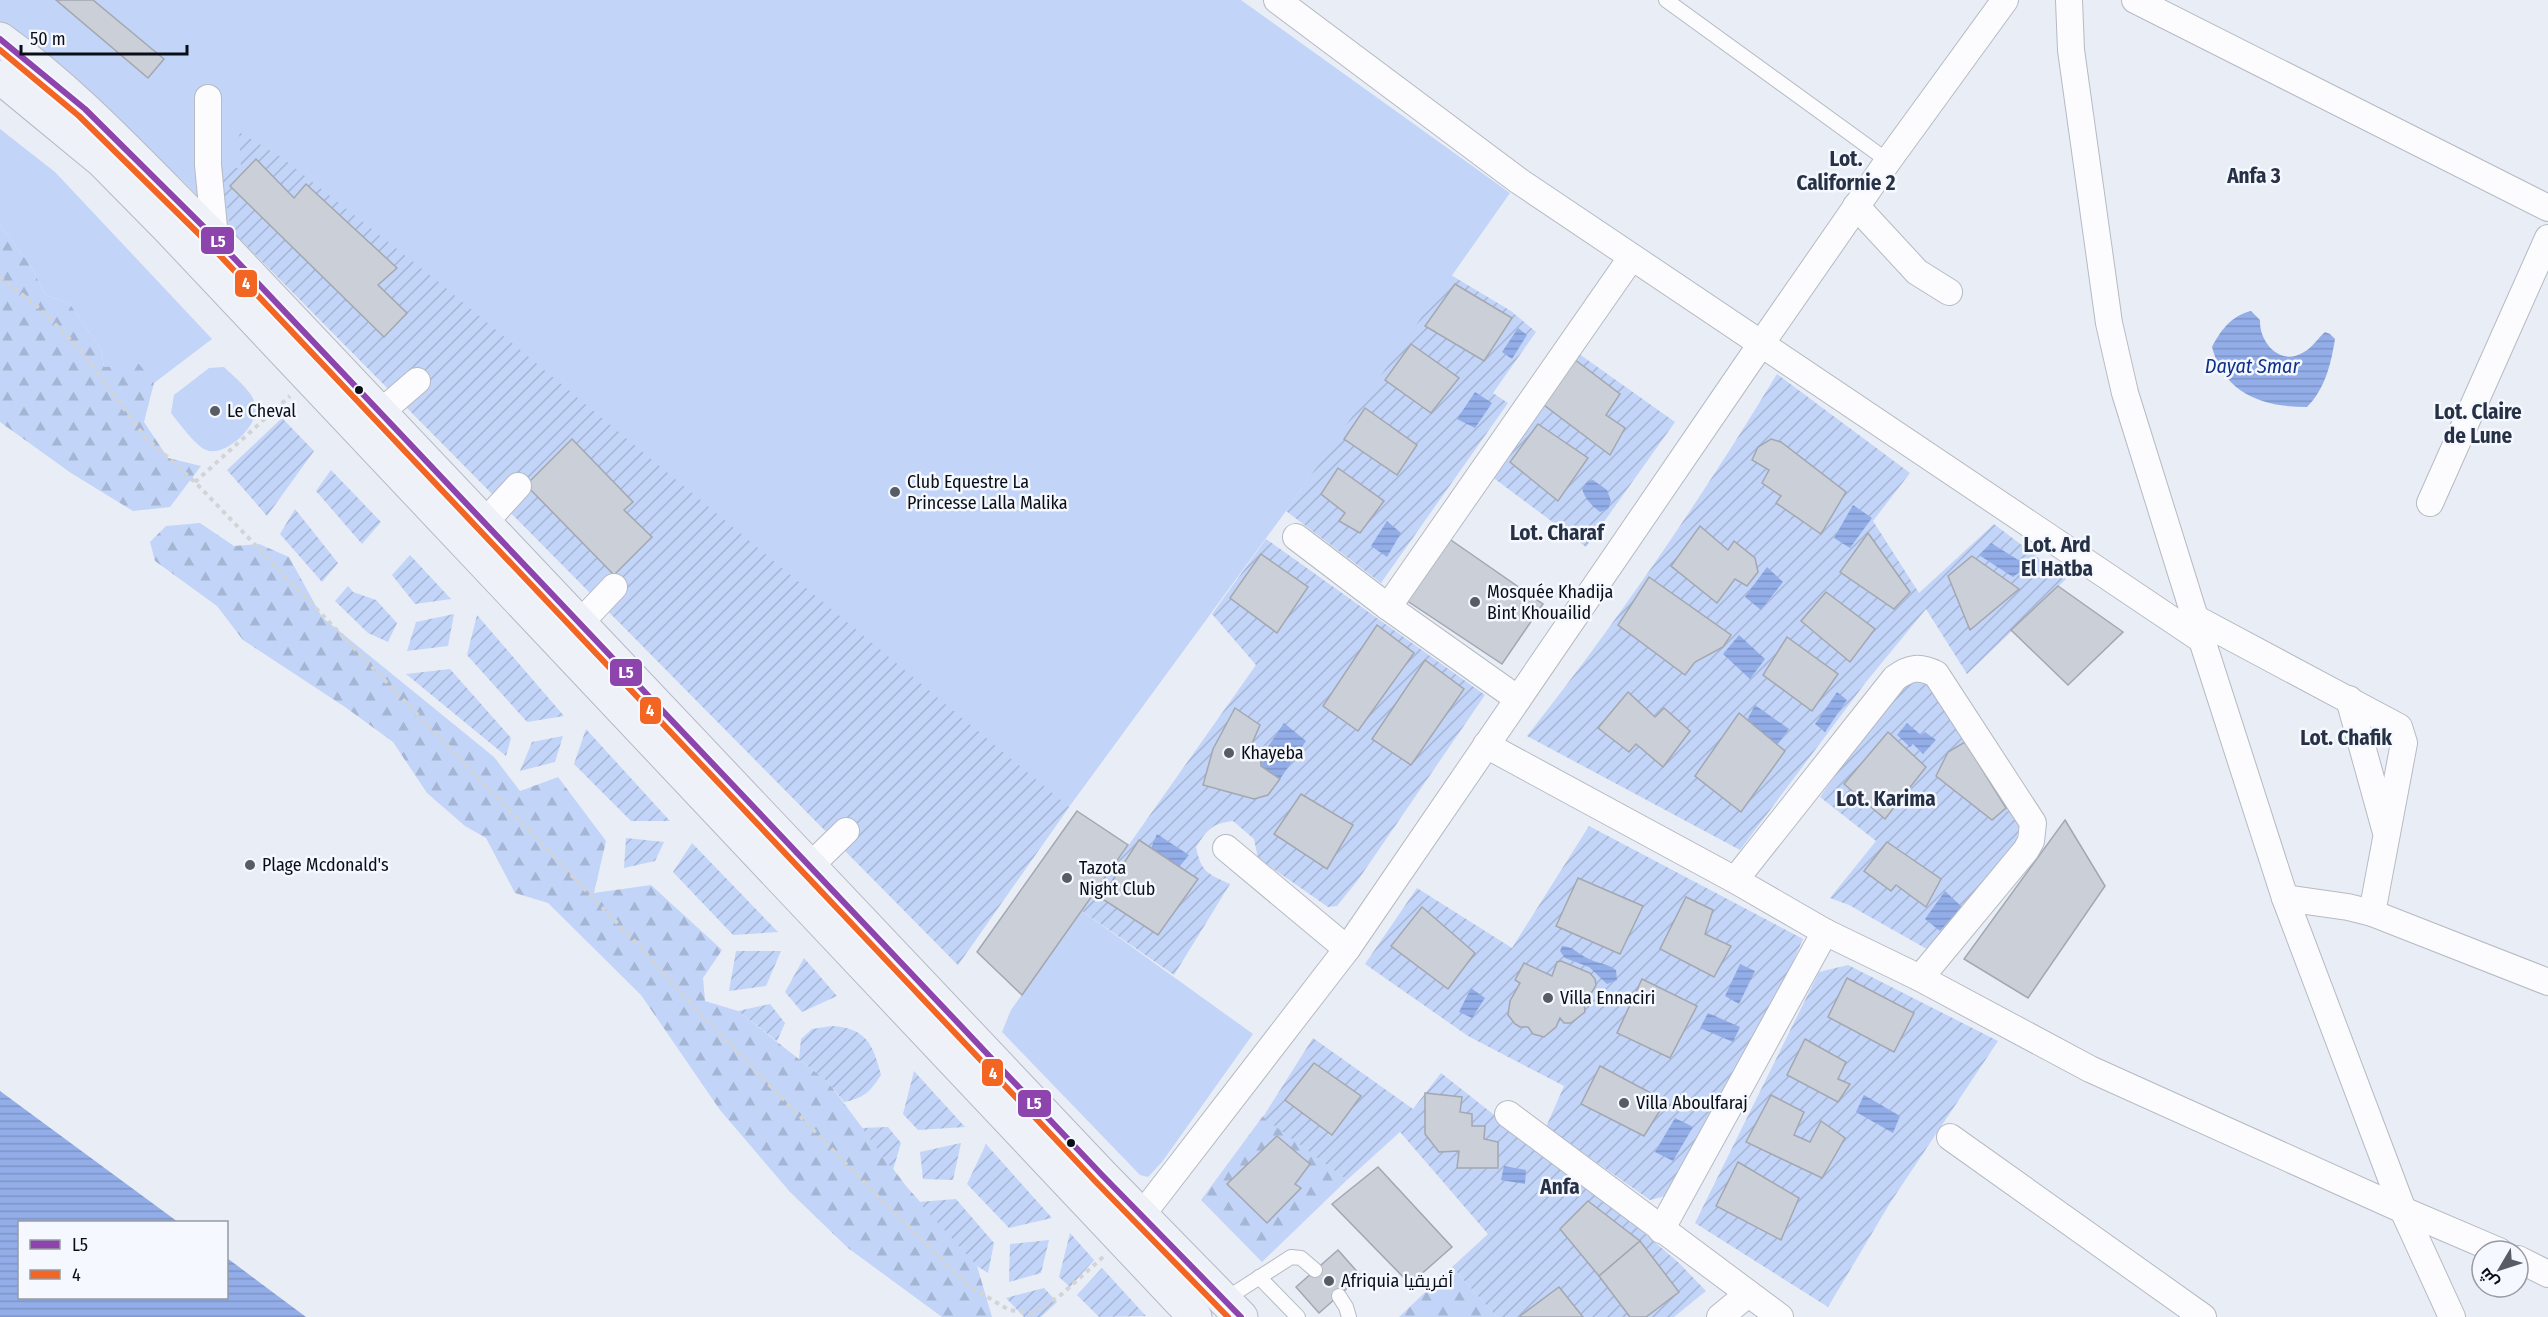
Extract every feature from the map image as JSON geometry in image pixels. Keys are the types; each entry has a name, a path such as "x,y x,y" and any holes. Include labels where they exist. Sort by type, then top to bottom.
{"highway":[{"path":"0,39 100,122 309,378 844,924 1132,1227 1224,1311"},
{"path":"0,77 178,220 215,238 809,867 844,924"},
{"path":"1132,1227 1195,1317"}],"street":[{"path":"1277,0 1511,175 1631,258 2198,629 2349,699 2399,727 2404,743 2372,913"},
{"path":"1132,1227 1244,1079 1347,949 1856,206 2005,0"},
{"path":"2069,0 2071,50 2114,351 2198,629 2285,898 2403,1210 2452,1317"},
{"path":"2135,0 2548,208"},
{"path":"208,98 208,165 215,238"},
{"path":"1856,206 1917,272 1949,292"},
{"path":"2430,503 2548,238"},
{"path":"1388,607 1631,258"},
{"path":"381,412 417,381"},
{"path":"484,522 518,486"},
{"path":"1296,537 1388,607 1518,699"},
{"path":"579,624 614,587"},
{"path":"1735,880 1895,678 1905,671 1916,668 1926,669 1936,674 2033,823 2033,832 2026,850 1920,978"},
{"path":"2349,699 2387,835"},
{"path":"1486,745 1735,880 1825,932 1920,978 2090,1069 2471,1239"},
{"path":"809,867 846,831"},
{"path":"1226,848 1347,949"},
{"path":"2285,898 2348,907 2372,913 2548,982"},
{"path":"1661,1230 1825,932"},
{"path":"1508,1114 1780,1317"},
{"path":"1950,1137 2203,1317"},
{"path":"2530,1265 2548,1274"},
{"path":"1720,1317 1748,1294"}],"lane":[{"path":"1666,0 1888,161"},
{"path":"1224,1311 1258,1277 1291,1257 1301,1258 1315,1270"},
{"path":"1258,1277 1298,1317"},
{"path":"1339,1296 1349,1317"}],"path":[{"path":"0,277 39,308 62,331 85,356 146,437 195,482 642,949 693,1006 928,1248 969,1286 1009,1310 1034,1313 1062,1294 1132,1227"},
{"path":"195,482 309,378"}],"green space":[{"name":"Club Equestre La Princesse Lalla Malika","path":"0,0 1241,0 1510,193 1286,511 1069,807 958,965 180,178 0,29"},
{"path":"0,129 55,172 212,339 154,383 139,365 104,367 101,349 69,303 45,295 31,266 0,225"},
{"path":"239,132 281,157 441,284 1069,807 958,965 231,230 220,168 241,168"},
{"path":"0,225 31,266 45,295 69,303 101,349 104,367 139,364 154,383 144,422 168,458 201,466 170,507 133,511 71,473 0,422"},
{"path":"1451,275 1511,311 1536,332 1493,393 1508,403 1381,583 1286,511"},
{"path":"1575,351 1675,422 1586,547 1491,476"},
{"path":"224,367 252,396 256,407 255,415 246,431 231,445 214,451 206,450 192,439 171,413 174,395 209,368"},
{"path":"1777,374 1910,473 1873,521 1919,593 1994,524 2066,579 1967,674 1926,609 1866,682 1740,850 1527,736 1658,559"},
{"path":"282,418 314,451 267,516 227,470"},
{"path":"331,470 381,522 362,544 316,491"},
{"path":"295,509 338,563 322,582 280,534"},
{"path":"200,523 234,546 259,544 289,557 322,617 494,757 520,791 558,777 606,841 594,893 651,885 722,950 703,978 705,1001 738,1011 828,1082 906,1186 977,1266 992,1317 942,1317 848,1248 790,1192 720,1110 641,995 548,903 515,893 486,838 465,826 427,793 393,742 345,707 243,640 217,606 155,561 150,542 166,526"},
{"path":"1266,539 1485,695 1358,880 1337,906 1328,907 1258,858 1254,839 1233,821 1211,828 1196,847 1200,862 1216,878 1230,884 1174,975 1082,911 1256,665 1212,614"},
{"path":"410,555 451,599 415,604 392,575"},
{"path":"348,586 353,592 376,600 397,623 388,642 368,633 335,601"},
{"path":"454,614 448,646 407,651 416,622"},
{"path":"477,615 564,716 527,722 467,655"},
{"path":"450,669 511,738 506,756 406,674"},
{"path":"1927,677 2020,822 2016,842 1932,952 1849,905 1830,898 1876,841 1820,797 1901,683"},
{"path":"586,729 670,821 631,821 574,764"},
{"path":"563,736 555,762 520,771 532,742"},
{"path":"1589,826 1803,939 1765,1025 1670,1195 1650,1200 1546,1127 1564,1086 1468,1036 1365,964 1417,888 1512,948"},
{"path":"626,838 664,842 655,861 624,868"},
{"path":"692,843 778,932 733,935 673,872"},
{"path":"1082,911 1253,1034 1162,1162 1148,1177 1140,1175 1002,1032 1011,1010"},
{"path":"736,951 781,951 766,986 729,991"},
{"path":"804,958 837,996 802,1012 785,992"},
{"path":"1848,965 1998,1041 1890,1203 1828,1307 1695,1223 1819,972"},
{"path":"770,1004 785,1023 777,1041 738,1011"},
{"path":"832,1026 853,1030 866,1040 875,1055 881,1075 866,1093 844,1102 828,1082 799,1059 801,1039 812,1029"},
{"path":"1313,1038 1413,1109 1441,1073 1643,1232 1679,1263 1706,1291 1674,1317 1497,1317 1452,1267 1488,1234 1400,1132 1347,1180 1263,1117"},
{"path":"914,1071 965,1127 918,1130 903,1114"},
{"path":"1263,1116 1347,1180 1262,1262 1201,1200"},
{"path":"888,1127 901,1143 893,1170 862,1128"},
{"path":"961,1143 953,1180 923,1179 920,1152"},
{"path":"986,1144 1052,1218 1009,1228 967,1184"},
{"path":"956,1199 994,1243 988,1273 977,1266 919,1202"},
{"path":"1070,1233 1094,1260 1070,1287 1059,1277"},
{"path":"1049,1240 1041,1273 1009,1282 1010,1244"},
{"path":"1452,1267 1497,1317 1399,1317"},
{"path":"1102,1268 1146,1316 1099,1317 1077,1295"},
{"path":"1044,1288 1057,1302 1041,1317 1024,1317 1006,1298"}],"water":[{"name":"Dayat Smar","path":"2251,311 2260,320 2263,337 2267,344 2280,355 2295,356 2304,352 2325,332 2335,339 2326,376 2307,407 2275,404 2248,395 2236,387 2218,363 2212,347 2219,335 2232,320"},
{"path":"1518,328 1527,335 1512,359 1502,352"},
{"path":"1475,392 1492,403 1475,428 1457,419"},
{"path":"1593,480 1607,490 1611,501 1608,509 1600,512 1589,502 1582,488 1588,481"},
{"path":"1853,505 1872,518 1850,548 1834,538"},
{"path":"1387,521 1401,533 1387,557 1371,546"},
{"path":"1991,543 2028,566 2013,577 1979,555"},
{"path":"1767,567 1783,582 1761,610 1745,597"},
{"path":"1739,635 1765,659 1750,679 1723,654"},
{"path":"1837,692 1847,700 1825,732 1815,724"},
{"path":"1755,705 1789,729 1777,745 1747,720"},
{"path":"1284,723 1306,741 1280,779 1261,766 1260,758"},
{"path":"1907,723 1921,735 1925,732 1936,740 1923,754 1913,744 1910,747 1897,735"},
{"path":"1157,834 1189,855 1179,867 1151,848"},
{"path":"1945,891 1962,907 1940,931 1925,919"},
{"path":"1562,946 1569,947 1592,961 1613,968 1616,970 1617,980 1607,984 1589,967 1565,958 1560,951"},
{"path":"1740,964 1755,971 1739,1004 1725,996"},
{"path":"1471,988 1485,998 1472,1018 1459,1012"},
{"path":"1708,1013 1740,1027 1733,1042 1700,1028"},
{"path":"0,1091 177,1221 18,1221 18,1299 228,1299 228,1259 306,1317 0,1317"},
{"path":"1864,1095 1900,1116 1893,1133 1856,1112"},
{"path":"1675,1118 1693,1127 1673,1161 1655,1152"},
{"path":"1504,1166 1526,1170 1525,1184 1501,1180"}],"building":[{"path":"56,0 93,0 164,59 148,78"},
{"path":"256,159 294,198 306,184 397,268 378,285 407,313 384,337 230,186"},
{"path":"1455,284 1512,318 1484,361 1425,326"},
{"path":"1411,344 1459,378 1431,413 1385,380"},
{"path":"1574,359 1620,394 1606,415 1625,428 1610,455 1544,405"},
{"path":"1365,408 1417,445 1397,475 1344,439"},
{"path":"1538,424 1588,458 1558,501 1510,462"},
{"path":"572,439 633,502 624,510 652,537 614,575 526,485"},
{"path":"1771,439 1781,442 1846,492 1821,534 1776,503 1781,496 1762,483 1769,470 1752,460 1758,447"},
{"path":"1338,468 1384,501 1360,533 1339,521 1345,513 1321,494"},
{"path":"1700,526 1728,550 1734,541 1755,558 1758,572 1747,586 1735,579 1717,603 1671,566"},
{"path":"1868,533 1910,592 1894,609 1840,572"},
{"name":"Mosquée Khadija Bint Khouailid","path":"1448,538 1543,604 1502,664 1406,600"},
{"path":"1261,554 1308,587 1277,633 1230,598"},
{"path":"1972,556 2019,589 1970,630 1948,576"},
{"path":"1649,577 1731,635 1723,647 1695,662 1685,675 1618,625"},
{"path":"2058,586 2123,632 2068,685 2011,630"},
{"path":"1826,592 1875,629 1850,662 1801,621"},
{"path":"1377,625 1414,653 1358,731 1323,706"},
{"path":"1787,637 1838,674 1812,711 1763,675"},
{"path":"1425,660 1464,689 1411,765 1372,739"},
{"path":"1628,692 1655,717 1664,708 1690,731 1663,767 1636,744 1629,752 1598,728"},
{"name":"Khayeba","path":"1235,708 1260,725 1247,755 1260,751 1261,766 1280,779 1268,795 1254,799 1203,785 1213,749"},
{"path":"1739,713 1785,751 1741,812 1695,776"},
{"path":"1888,732 1926,767 1885,819 1844,784"},
{"path":"1965,742 2006,808 1992,820 1936,776 1948,752"},
{"path":"1301,794 1353,825 1327,869 1274,834"},
{"name":"Tazota Night Club","path":"1077,811 1128,845 1022,995 977,952"},
{"path":"2065,820 2105,886 2028,998 1964,959"},
{"path":"1139,840 1198,879 1158,935 1101,898"},
{"path":"1887,842 1941,879 1926,907 1896,885 1891,891 1864,871"},
{"path":"1578,878 1643,906 1620,954 1556,926"},
{"path":"1686,897 1713,910 1705,934 1731,946 1714,977 1660,949"},
{"path":"1422,907 1475,953 1448,989 1391,946"},
{"name":"Villa Ennaciri","path":"1561,961 1590,973 1596,985 1592,992 1583,994 1585,1012 1571,1023 1564,1023 1560,1018 1556,1027 1544,1037 1533,1034 1528,1027 1515,1024 1508,1015 1510,1001 1520,983 1515,980 1524,963 1552,976 1557,962"},
{"path":"1847,978 1914,1013 1894,1052 1828,1017"},
{"path":"1642,979 1697,1006 1670,1058 1617,1033"},
{"path":"1805,1039 1846,1062 1838,1079 1850,1084 1838,1102 1787,1075"},
{"path":"1314,1063 1361,1096 1332,1135 1285,1100"},
{"name":"Villa Aboulfaraj","path":"1600,1066 1666,1101 1644,1136 1581,1104"},
{"path":"1425,1093 1462,1097 1460,1112 1472,1114 1472,1126 1485,1126 1484,1139 1498,1142 1498,1168 1457,1168 1459,1151 1439,1152 1425,1134"},
{"path":"1771,1095 1804,1112 1794,1135 1810,1142 1821,1121 1845,1138 1822,1178 1746,1142"},
{"path":"1277,1136 1310,1164 1295,1184 1301,1188 1267,1223 1227,1184"},
{"path":"1738,1162 1799,1198 1781,1240 1716,1206"},
{"path":"1378,1167 1452,1247 1410,1284 1332,1204"},
{"path":"1588,1201 1640,1241 1599,1276 1560,1229"},
{"path":"1640,1241 1679,1292 1646,1317 1630,1317 1599,1276"},
{"name":"Afriquia أفريقيا","path":"1338,1250 1361,1276 1319,1313 1296,1287"},
{"path":"1559,1287 1583,1317 1520,1316"}],"transit line":[{"name":"L5","path":"0,39 85,109 215,238 1102,1175 1241,1317"},
{"name":"4","path":"0,50 79,116 209,244 1095,1181 1228,1317"}],"place":[{"name":"Le Cheval","path":"215,411"},
{"name":"Club Equestre La Princesse Lalla Malika","path":"895,492"},
{"name":"Mosquée Khadija Bint Khouailid","path":"1475,602"},
{"name":"Khayeba","path":"1229,753"},
{"name":"Plage Mcdonald's","path":"250,865"},
{"name":"Tazota Night Club","path":"1067,878"},
{"name":"Villa Ennaciri","path":"1548,998"},
{"name":"Villa Aboulfaraj","path":"1624,1103"},
{"name":"Afriquia أفريقيا","path":"1329,1281"}],"district":[{"name":"Lot. Californie 2","path":"1846,171"},
{"name":"Anfa 3","path":"2254,176"},
{"name":"Lot. Claire de Lune","path":"2478,424"},
{"name":"Lot. Charaf","path":"1557,533"},
{"name":"Lot. Ard El Hatba","path":"2057,557"},
{"name":"Lot. Chafik","path":"2346,738"},
{"name":"Lot. Karima","path":"1886,799"},
{"name":"Anfa","path":"1560,1187"}]}
